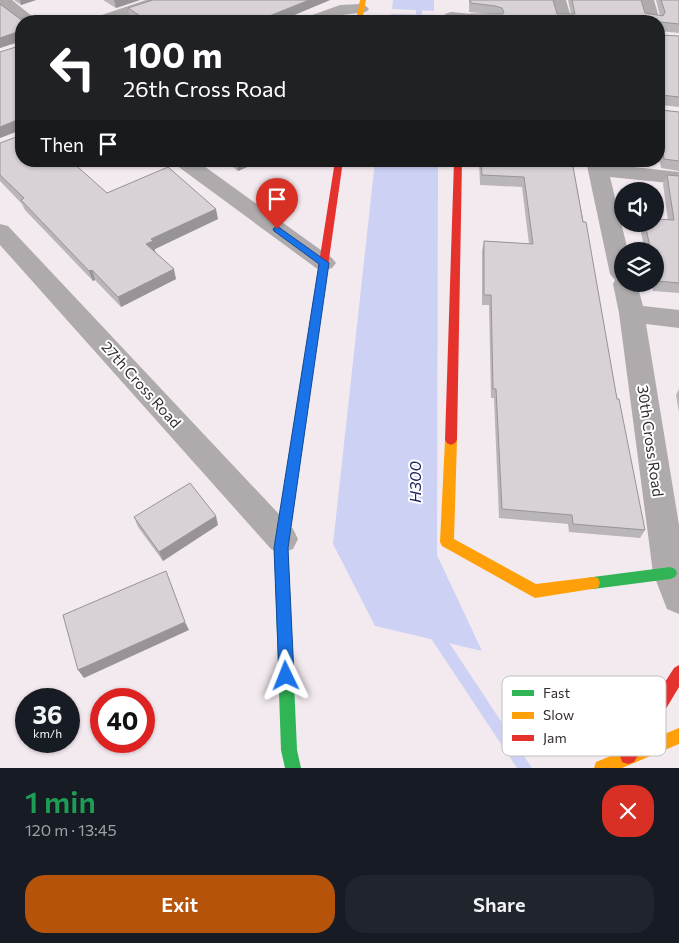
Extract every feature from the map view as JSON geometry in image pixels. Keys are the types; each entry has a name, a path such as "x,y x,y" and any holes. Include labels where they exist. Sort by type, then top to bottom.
{"main road":[{"path":"293,768 289,750 282,539 338,167"},
{"path":"458,167 447,542 535,591 674,586"},
{"path":"666,694 679,673"},
{"path":"666,741 679,736"},
{"path":"602,768 628,756"}],"street":[{"path":"2,0 22,15"},
{"path":"116,15 160,0"},
{"path":"451,15 452,0"},
{"path":"558,0 562,15"},
{"path":"646,0 650,15"},
{"path":"326,15 340,10 361,10"},
{"path":"191,167 324,263"},
{"path":"597,167 615,242"},
{"path":"610,167 679,178"},
{"name":"27th Cross Road","path":"0,231 282,539"},
{"name":"30th Cross Road","path":"627,292 632,313 674,586"},
{"path":"632,313 679,319"}],"water":[{"path":"393,0 434,0 434,11 392,9"},
{"path":"391,14 438,15 391,15"},
{"path":"374,167 438,167 437,555 482,651 375,626 333,544"}],"building":[{"path":"153,0 309,0 272,15 139,15 128,8"},
{"path":"470,0 553,0 557,14 575,14 572,0 641,0 645,13 657,15 471,15 504,13 502,8 471,3"},
{"path":"661,0 679,0 679,24 665,23 665,12"},
{"path":"0,4 15,15 15,33 0,38"},
{"path":"665,35 679,36 679,97 665,95"},
{"path":"15,47 15,121 0,127 0,52"},
{"path":"665,110 679,112 679,161 665,159"},
{"path":"15,137 15,167 78,167 107,193 168,167 216,209 151,239 153,241 146,244 174,269 118,297 92,270 89,271 21,200 24,198 0,175 0,143"},
{"path":"481,167 573,167 583,222 586,222 617,399 619,399 645,530 573,524 572,515 502,509 496,389 493,389 491,295 484,295 484,241 533,244 524,177 482,175"},
{"path":"667,175 679,176 679,283 664,282 664,242 649,242 647,232 664,232 664,219 674,220"},
{"path":"190,483 216,516 159,552 134,517"},
{"path":"166,571 185,622 78,670 63,615"}],"waterway":[{"name":"H300","path":"419,0 419,15"},
{"name":"H300","path":"433,630 502,734"},
{"name":"H300","path":"517,756 525,768"}],"traffic: fast":[{"path":"293,768 289,750 281,548 297,442"},
{"path":"593,583 670,573"}],"traffic: slow":[{"path":"360,15 363,0"},
{"path":"451,440 447,542 535,591 593,583"},
{"path":"666,741 679,736"},
{"path":"602,768 631,756"}],"traffic: jam":[{"path":"297,442 338,167"},
{"path":"451,440 458,167"},
{"path":"666,694 679,673"}],"route":[{"path":"277,229 324,263 281,548 286,676"}]}
